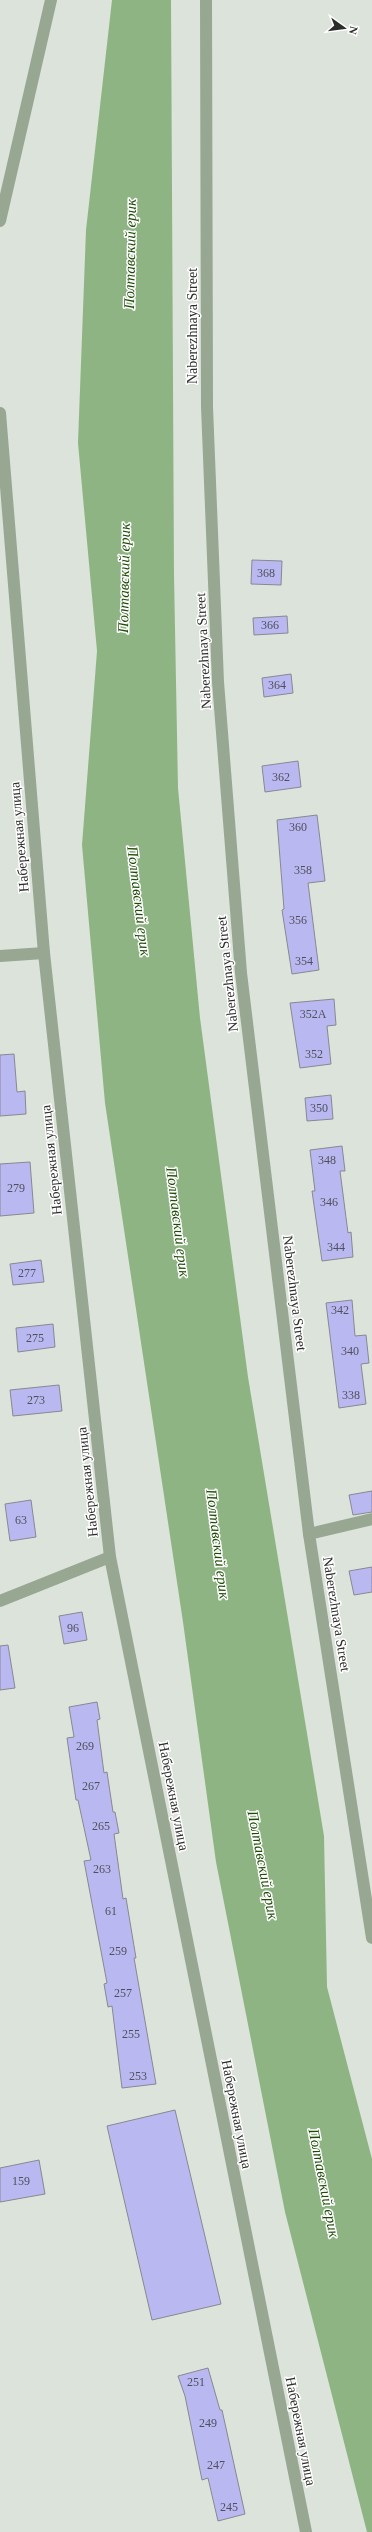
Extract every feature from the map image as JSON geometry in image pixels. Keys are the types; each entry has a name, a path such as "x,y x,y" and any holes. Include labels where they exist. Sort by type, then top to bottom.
{"street":[{"path":"0,221 51,0"},
{"name":"Naberezhnaya Street","path":"206,0 207,407 218,682 240,973 309,1534 372,1938"},
{"name":"Набережная улица","path":"0,413 44,953 110,1557 306,2532"},
{"path":"0,956 44,953"},
{"path":"309,1534 372,1519"},
{"path":"0,1601 110,1557"}],"water":[{"name":"Полтавский ерик","path":"112,0 171,0 174,575 178,788 200,1018 248,1377 324,1836 327,1987 372,2159 372,2532 367,2532 285,2212 216,1862 183,1622 105,1103 82,845 97,651 78,443 86,230"}],"building":[{"path":"252,560 282,561 281,585 251,584"},
{"path":"287,616 288,633 254,635 253,618"},
{"path":"291,674 293,693 264,697 262,678"},
{"path":"298,761 301,787 265,792 262,766"},
{"path":"317,815 325,881 308,883 319,970 292,974 282,910 284,909 277,820"},
{"path":"334,999 336,1025 327,1026 331,1064 300,1068 290,1003"},
{"path":"14,1054 17,1092 25,1091 26,1114 0,1116 0,1055"},
{"path":"331,1095 333,1119 307,1121 305,1098"},
{"path":"342,1146 345,1171 340,1171 348,1233 351,1232 353,1257 322,1261 312,1191 315,1191 310,1150"},
{"path":"30,1162 34,1213 0,1216 0,1164"},
{"path":"41,1260 44,1282 13,1285 10,1264"},
{"path":"352,1300 355,1336 366,1335 369,1363 361,1364 366,1404 339,1408 326,1303"},
{"path":"53,1324 55,1347 18,1352 16,1328"},
{"path":"59,1385 62,1411 13,1416 10,1390"},
{"path":"372,1491 372,1512 353,1515 349,1495"},
{"path":"31,1500 36,1537 10,1541 5,1504"},
{"path":"372,1567 372,1592 354,1595 349,1571"},
{"path":"82,1612 87,1640 64,1644 59,1616"},
{"path":"8,1645 15,1688 0,1690 0,1646"},
{"path":"97,1702 100,1719 97,1720 104,1773 107,1772 113,1812 115,1812 119,1833 114,1834 123,1899 126,1898 136,1958 134,1958 156,2084 122,2088 112,2006 108,2007 104,1984 107,1983 84,1861 91,1860 78,1800 76,1800 67,1738 74,1737 69,1707"},
{"path":"175,2110 221,2304 152,2320 107,2126"},
{"path":"39,2160 45,2194 0,2202 0,2168"},
{"path":"208,2368 220,2410 222,2410 245,2514 218,2521 208,2478 202,2480 185,2396 178,2376"}]}
